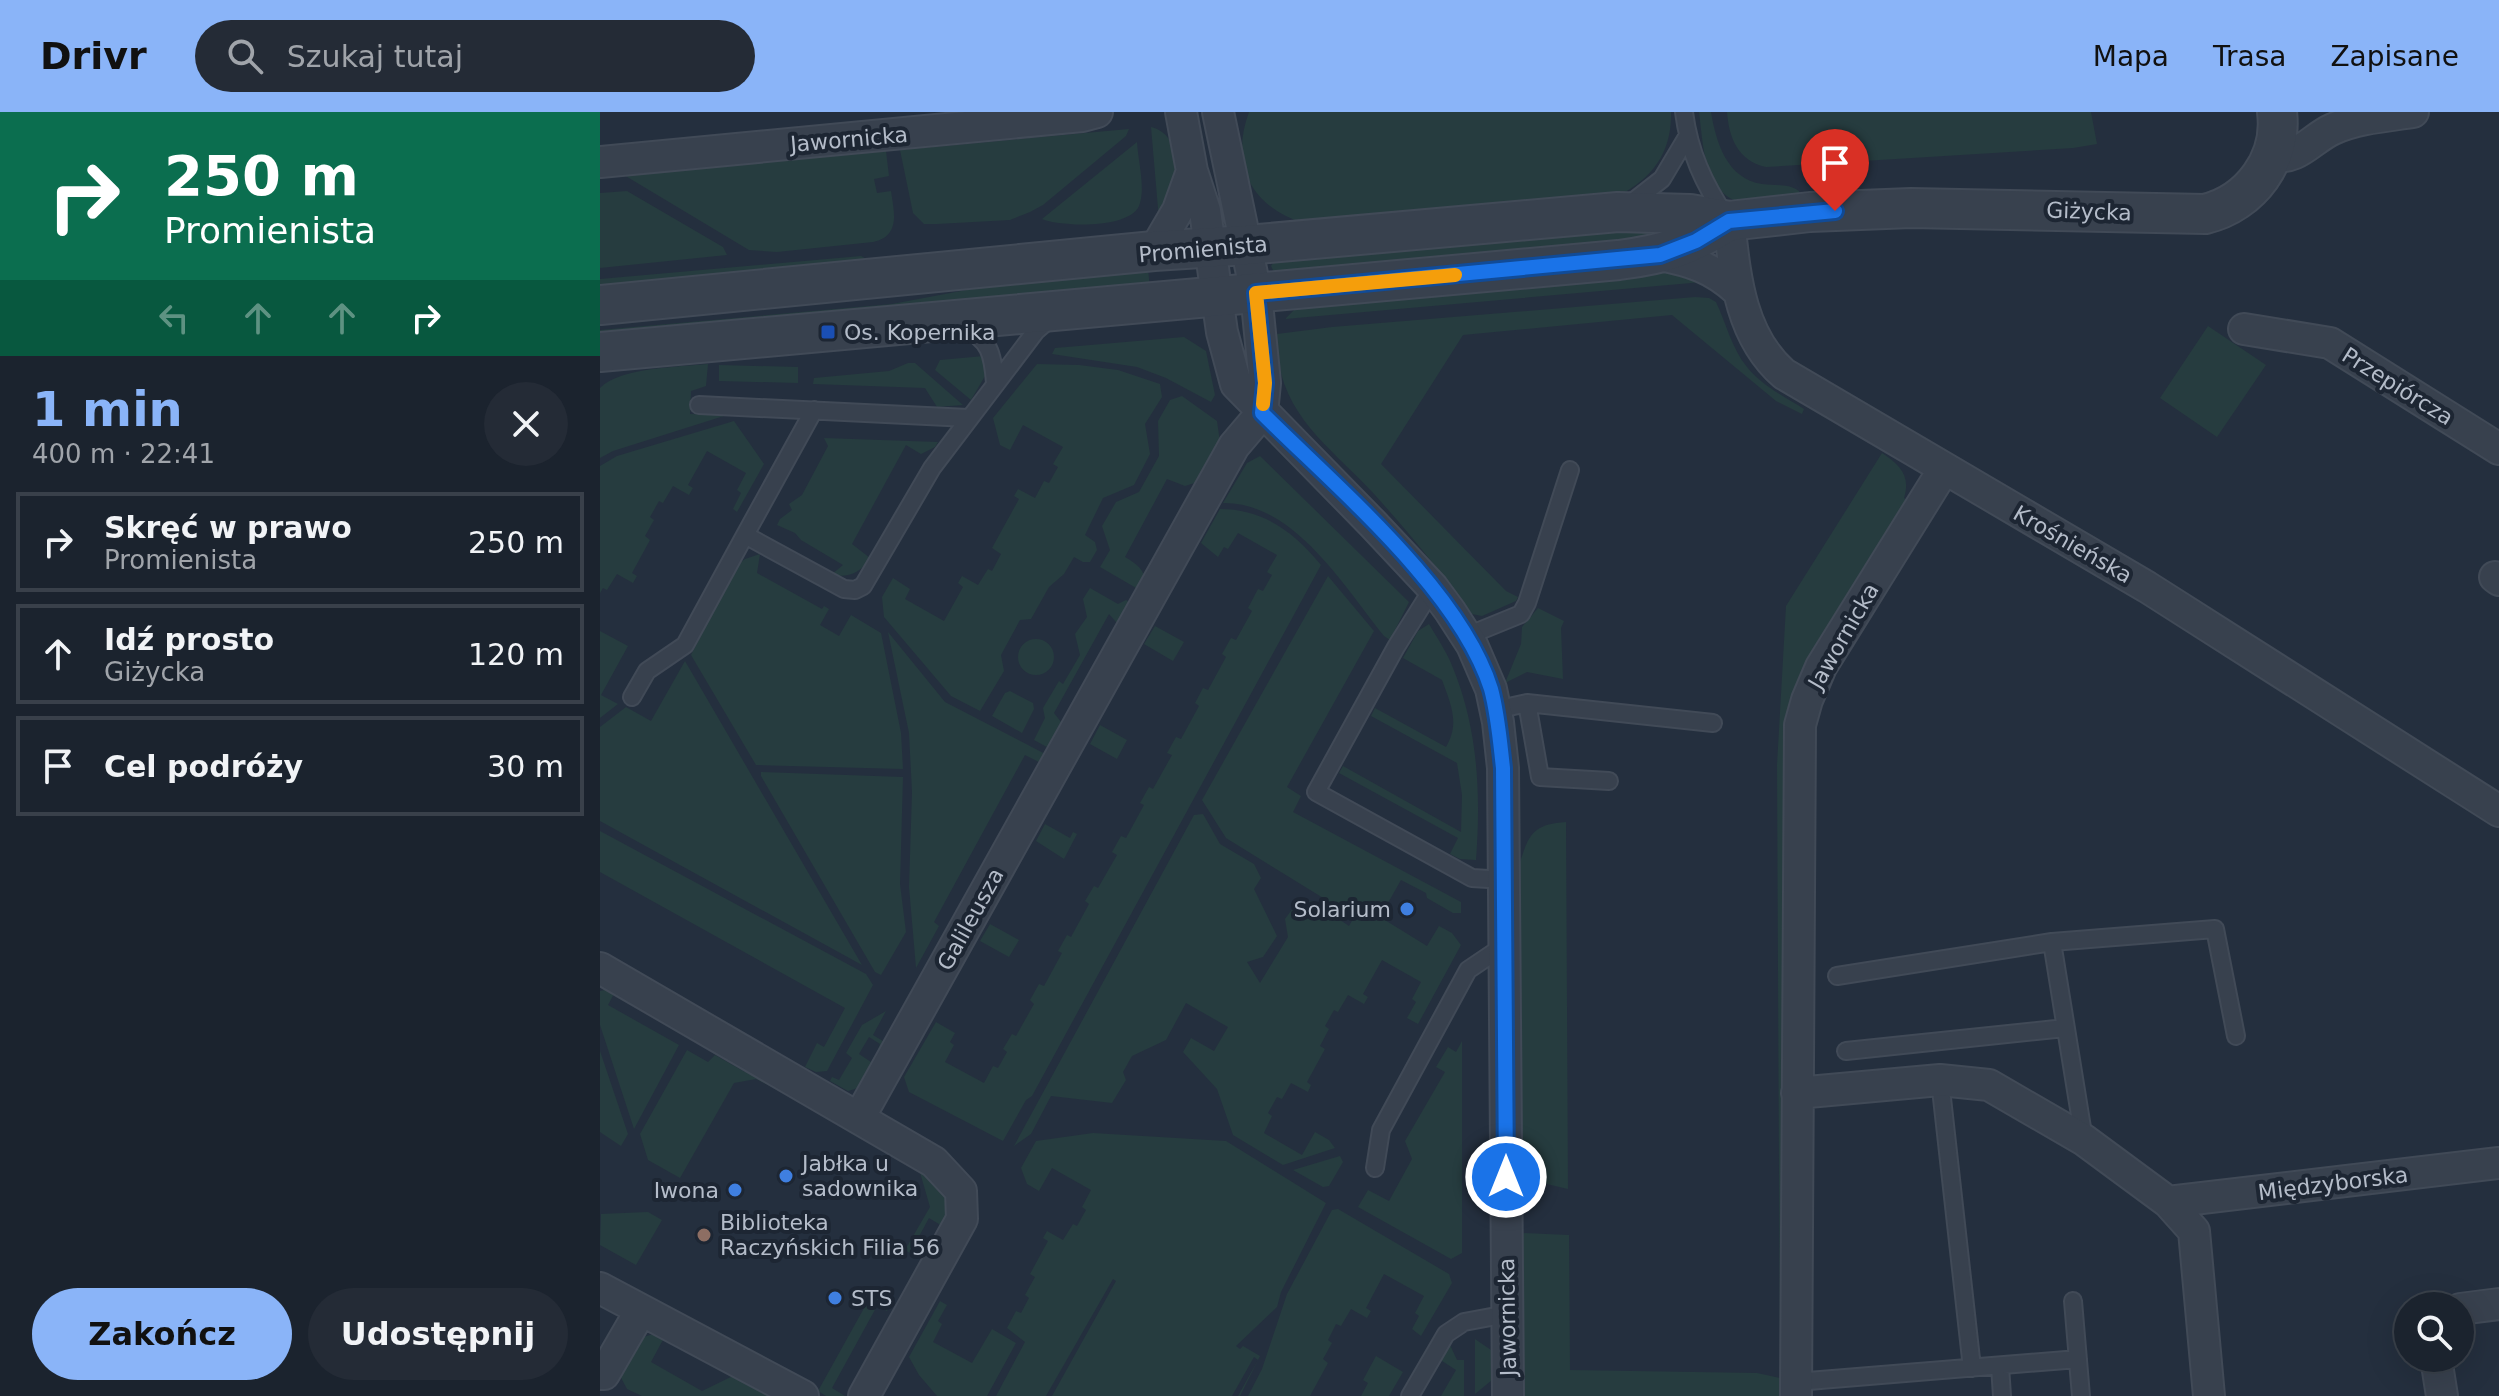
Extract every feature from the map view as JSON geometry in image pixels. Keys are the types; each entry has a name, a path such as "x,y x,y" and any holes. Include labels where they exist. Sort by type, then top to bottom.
{"street":[{"name":"Jawornicka","path":"600,162 1066,118 1097,112"},
{"name":"Jawornicka","path":"1181,112 1192,171 1205,211 1256,293 1265,383 1262,413"},
{"path":"2277,112 2278,141 2272,155 2284,158 2333,129 2372,118 2413,112"},
{"name":"Jawornicka","path":"1222,115 1228,247 1217,297 1222,332 1236,384 1433,588 1467,636 1491,689 1503,768 1508,1396"},
{"name":"Giżycka","path":"1729,221 1810,212 1911,208 2205,214 2225,208 2239,198 2260,176 2272,155"},
{"path":"1154,251 1185,196 1192,171"},
{"name":"Promienista","path":"600,305 1154,251 1618,212 1690,214 1729,221"},
{"path":"600,352 1660,255 1696,241 1729,221"},
{"name":"Krośnieńska","path":"1729,221 1737,290 1757,343 1779,370 2147,587 2499,811"},
{"path":"1660,255 1708,267 1737,290"},
{"name":"Przepiórcza","path":"2244,329 2330,343 2499,449"},
{"name":"Galileusza","path":"859,1118 1234,446 1262,413"},
{"name":"Jawornicka","path":"1796,1389 1799,757 1803,714 1821,667 1944,469"},
{"path":"601,970 934,1162 961,1191 962,1219 864,1396"},
{"path":"1797,1093 1940,1080 1989,1085 2084,1140 2168,1202 2194,1231 2209,1396"},
{"name":"Międzyborska","path":"2168,1202 2499,1163"},
{"path":"600,1288 803,1396"},
{"path":"2474,1307 2499,1304"},
{"path":"600,1374 604,1374 641,1310"},
{"path":"2438,1372 2442,1396"}],"lane":[{"path":"1684,112 1687,137 1709,192 1729,221"},
{"path":"1618,212 1656,186 1687,137"},
{"path":"745,535 844,589 855,590 863,586 932,468 968,418 1036,331 1049,319 1071,310"},
{"path":"936,322 963,327 982,340 993,357 995,383"},
{"path":"699,405 968,418"},
{"path":"632,697 647,671 685,645 814,410"},
{"path":"1467,636 1521,614 1570,470"},
{"path":"1433,588 1396,647 1316,792 1472,878 1505,880"},
{"path":"1495,710 1527,703 1713,723"},
{"path":"1527,703 1540,777 1609,781"},
{"path":"1837,976 2052,942 2215,929 2236,1036"},
{"path":"2052,942 2084,1140"},
{"path":"1375,1168 1381,1130 1468,970 1505,945"},
{"path":"1846,1051 2065,1028"},
{"path":"1940,1080 1972,1368"},
{"path":"2073,1301 2081,1396"},
{"path":"1410,1396 1446,1334 1464,1322 1507,1314"},
{"path":"1796,1389 1852,1375 2078,1359"},
{"path":"2000,1366 2002,1396"}],"green space":[{"path":"1249,112 1671,112 1668,139 1658,162 1641,181 1618,196 1303,223 1270,206 1249,180 1242,148"},
{"path":"1699,112 1711,112 1720,147 1740,175 1762,184 1790,187 1799,191 1800,196 1736,201 1725,195 1717,186 1707,163"},
{"path":"1727,112 2091,112 2097,144 1766,167 1748,160 1737,147"},
{"path":"1151,127 1168,138 1178,165 1176,184 1159,220"},
{"path":"1129,129 1126,136 1043,205 1010,220 924,224 913,213 900,150"},
{"path":"1137,142 1142,192 1139,206 1133,213 1122,219 1094,224 1064,224 1042,219"},
{"path":"886,151 889,176 874,179 877,193 891,191 894,222 888,234 873,242 777,252 749,250 624,175"},
{"path":"627,191 723,247 727,255 600,268 600,193"},
{"path":"1657,224 1692,235 1275,274 1271,266 1275,260"},
{"path":"861,256 868,260 600,291 600,279"},
{"path":"1148,269 1150,289 600,337 600,330 892,304 1014,281"},
{"path":"1680,270 1714,281 1285,319 1298,306 1312,302"},
{"path":"1695,297 1716,302 1733,344 1747,367 1766,385 1804,409 1802,414 1776,401 1672,315 1463,335 1381,464 1506,591 1518,597 1516,601 1482,616 1472,614 1375,495 1304,420 1284,385 1277,353 1277,334"},
{"path":"2208,326 2266,365 2217,437 2160,398"},
{"path":"1184,337 1206,351 1215,395 1211,402 1166,378 1137,367 1052,354 1055,348"},
{"path":"984,356 985,376 971,400 935,370 940,360"},
{"path":"915,363 963,405 937,407 925,388 813,384 814,378 889,371"},
{"path":"708,364 706,386 691,391 690,414 727,415 613,451 600,458 600,388 609,381 636,372"},
{"path":"1037,364 1118,370 1160,384 1162,397 1145,424 1150,454 1134,485 1103,498 1085,535 1095,542 1097,550 1090,562 1074,557 1064,574 1049,587 1031,619 1020,620 1001,655 1004,671 980,711 951,696 884,617 882,597 893,578 910,589 905,599 944,621 963,587 958,583 962,576 978,585 988,569 992,571 1001,554 992,548 1019,499 1014,496 1018,489 1035,498 1044,481 1049,483 1058,467 1053,464 1063,447 1023,425 1010,450 1000,445 993,418"},
{"path":"719,365 798,367 798,383 719,381"},
{"path":"1182,396 1217,421 1221,449 1204,480 1185,486 1167,479 1125,557 1142,571 1145,580 1143,592 1100,567 1110,550 1102,526 1116,502 1139,492 1159,456 1158,421 1170,400"},
{"path":"734,421 764,464 737,512 733,509 741,493 737,490 746,473 707,451 688,485 693,488 689,495 673,486 650,517 654,520 645,536 650,540 632,573 637,576 633,583 617,574 607,590 603,588 600,593 600,466 617,456"},
{"path":"824,438 938,442 921,454 906,445 852,544 870,558 858,571 843,576 831,575 843,565 801,540 795,533 777,525 792,510 789,504 802,495 828,446"},
{"path":"1882,453 1894,462 1905,477 1904,498 1910,502 1814,659 1785,1396 1522,1396 1522,1233 1569,1235 1570,1370 1757,1373 1780,1378 1777,765 1786,606"},
{"path":"1260,456 1409,602 1390,640 1334,572 1295,532 1272,516 1249,506 1223,503 1247,463"},
{"path":"1220,509 1264,518 1300,542 1321,565 1032,1096 1026,1100 1003,1141 909,1092 904,1077 936,1022 955,1033 950,1042 954,1045 945,1062 984,1083 993,1066 998,1068 1007,1052 1003,1049 1012,1034 1016,1036 1034,1004 1030,1000 1039,984 1044,986 1062,953 1058,951 1067,935 1071,937 1089,904 1085,901 1094,886 1098,888 1117,855 1112,852 1121,836 1126,838 1144,805 1140,803 1149,787 1153,789 1172,755 1167,753 1176,737 1181,739 1199,706 1195,703 1203,688 1208,690 1226,657 1222,654 1231,638 1236,640 1252,611 1248,608 1258,589 1263,591 1272,575 1267,572 1277,555 1238,533 1228,549 1224,547 1218,557 1201,543"},
{"path":"760,554 757,573 822,609 824,606 829,609 820,625 839,636 851,615 881,633 901,733 903,769 756,765 691,655 737,565"},
{"path":"1328,576 1374,631 1287,787 1301,796 1293,812 1461,902 1461,913 1453,913 1427,898 1426,893 1401,880 1380,917 1427,946 1439,926 1452,933 1461,945 1418,1024 1407,1018 1416,1002 1412,999 1421,982 1382,960 1363,994 1368,997 1364,1004 1348,995 1325,1026 1329,1029 1320,1046 1325,1049 1307,1082 1311,1085 1308,1092 1291,1083 1282,1099 1277,1097 1268,1113 1272,1116 1264,1133 1302,1155 1315,1132 1329,1140 1335,1148 1283,1165 1233,1135 1217,1089 1183,1052 1191,1038 1214,1051 1228,1027 1186,1003 1166,1040 1132,1056 1123,1072 1126,1080 1112,1103 1051,1096 1031,1134 1014,1146 1194,815 1203,814 1220,844 1254,864 1261,878 1254,889 1277,936 1263,957 1247,962 1260,983 1288,937 1285,919 1296,904 1312,901 1349,926 1354,917 1226,838 1202,800"},
{"path":"1090,588 1118,604 1126,600 1136,606 1123,630 1109,614 1054,713 1068,731 1056,752 1034,740 1045,718 1043,708 1059,681 1063,684 1080,655 1075,634 1087,617 1083,599"},
{"path":"1538,608 1564,621 1561,628 1563,679 1527,672 1505,683 1521,644 1522,627"},
{"path":"1429,624 1453,668 1473,738 1478,786 1476,860 1460,859 1450,854 1458,838 1339,773 1343,766 1461,832 1462,795 1457,763 1371,716 1375,708 1446,747 1453,722 1442,680 1403,658 1418,631"},
{"path":"1155,626 1184,642 1173,661 1144,644"},
{"path":"600,631 628,646 601,695 618,704 600,718"},
{"path":"888,632 945,702 1053,758 1043,764 1025,755 934,922 939,926 916,968 909,887 912,792 909,733"},
{"path":"1036,639 1049,644 1054,657 1049,670 1036,675 1023,670 1018,657 1023,644"},
{"path":"685,661 862,965 600,821 600,727 626,707 651,721"},
{"path":"1010,691 1033,703 1034,709 1022,733 992,716 1005,693"},
{"path":"1100,725 1127,740 1117,759 1090,744"},
{"path":"761,772 903,777 900,884 906,932 881,975 875,972"},
{"path":"1566,822 1568,1189 1521,1178 1518,868 1532,834 1545,826"},
{"path":"1045,824 1070,838 1073,832 1077,834 1064,859 1036,841"},
{"path":"600,831 866,974 873,985 827,1071 816,1072 805,1067 817,1043 824,1047 845,1008 600,872"},
{"path":"990,924 1019,940 1009,957 980,941"},
{"path":"616,990 608,1005 679,1045 634,1129 600,1025 600,991"},
{"path":"886,1011 873,1035 886,1043 881,1051 878,1049 880,1044 869,1037 859,1054 871,1062 874,1057 876,1059 858,1088 848,1091 830,1081 832,1077 839,1080 852,1058 846,1053 862,1025"},
{"path":"1462,1041 1462,1253 1451,1259 1358,1207 1368,1190 1389,1201 1412,1159 1405,1141 1445,1072 1436,1067 1448,1047 1456,1052"},
{"path":"687,1050 708,1062 715,1055 745,1072 750,1064 786,1083 786,1094 756,1079 734,1083 680,1178 648,1160 640,1134"},
{"path":"600,1051 628,1134 621,1146 600,1132"},
{"path":"1093,1133 1226,1141 1326,1203 1281,1292 1277,1307 1236,1346 1240,1349 1243,1346 1260,1356 1258,1360 1254,1357 1232,1396 1052,1396 1116,1281 1113,1279 1046,1396 996,1396 1025,1342 1007,1328 1016,1311 1021,1313 1029,1298 1025,1295 1035,1277 1030,1274 1048,1241 1043,1238 1047,1231 1063,1240 1073,1224 1077,1226 1086,1210 1082,1207 1091,1190 1052,1168 1039,1191 1027,1184 1021,1168 1036,1141"},
{"path":"1340,1156 1343,1162 1329,1186 1323,1187 1293,1170"},
{"path":"919,1169 941,1187 949,1207 944,1227 929,1218 910,1253 905,1250 930,1207"},
{"path":"1338,1209 1449,1274 1452,1283 1421,1336 1412,1329 1419,1316 1415,1313 1424,1296 1384,1274 1366,1308 1371,1311 1367,1318 1351,1309 1341,1326 1336,1324 1328,1340 1332,1343 1323,1359 1328,1363 1310,1396 1248,1396 1262,1369 1287,1294 1332,1210"},
{"path":"648,1212 662,1220 636,1265 600,1245 601,1214"},
{"path":"891,1287 885,1298 891,1302 887,1311 877,1306 832,1388 845,1396 826,1396 818,1391 873,1292"},
{"path":"940,1301 947,1305 938,1321 942,1324 933,1342 972,1363 992,1329 1016,1343 987,1396 937,1396 909,1357"},
{"path":"659,1334 665,1336 651,1362 702,1391 737,1374 776,1396 642,1396 627,1389 618,1372 639,1341"},
{"path":"1475,1339 1491,1350 1492,1380 1475,1394"},
{"path":"1450,1345 1457,1360 1464,1360 1464,1396 1441,1396 1456,1370 1439,1359"},
{"path":"1376,1356 1403,1372 1389,1396 1361,1396 1368,1383 1363,1380"}],"slow traffic":[{"path":"1263,404 1265,383 1256,293 1455,275"}],"place":[{"name":"Os. Kopernika","path":"828,332"},
{"name":"Solarium","path":"1407,909"},
{"name":"Jabłka u sadownika","path":"786,1176"},
{"name":"Iwona","path":"735,1190"},
{"name":"Biblioteka Raczyńskich Filia 56","path":"704,1235"},
{"name":"STS","path":"835,1298"}],"route":[{"path":"1506,1177 1503,768 1491,689 1472,645 1433,588 1262,413 1265,383 1256,293 1660,255 1696,241 1729,221 1835,211"}]}
